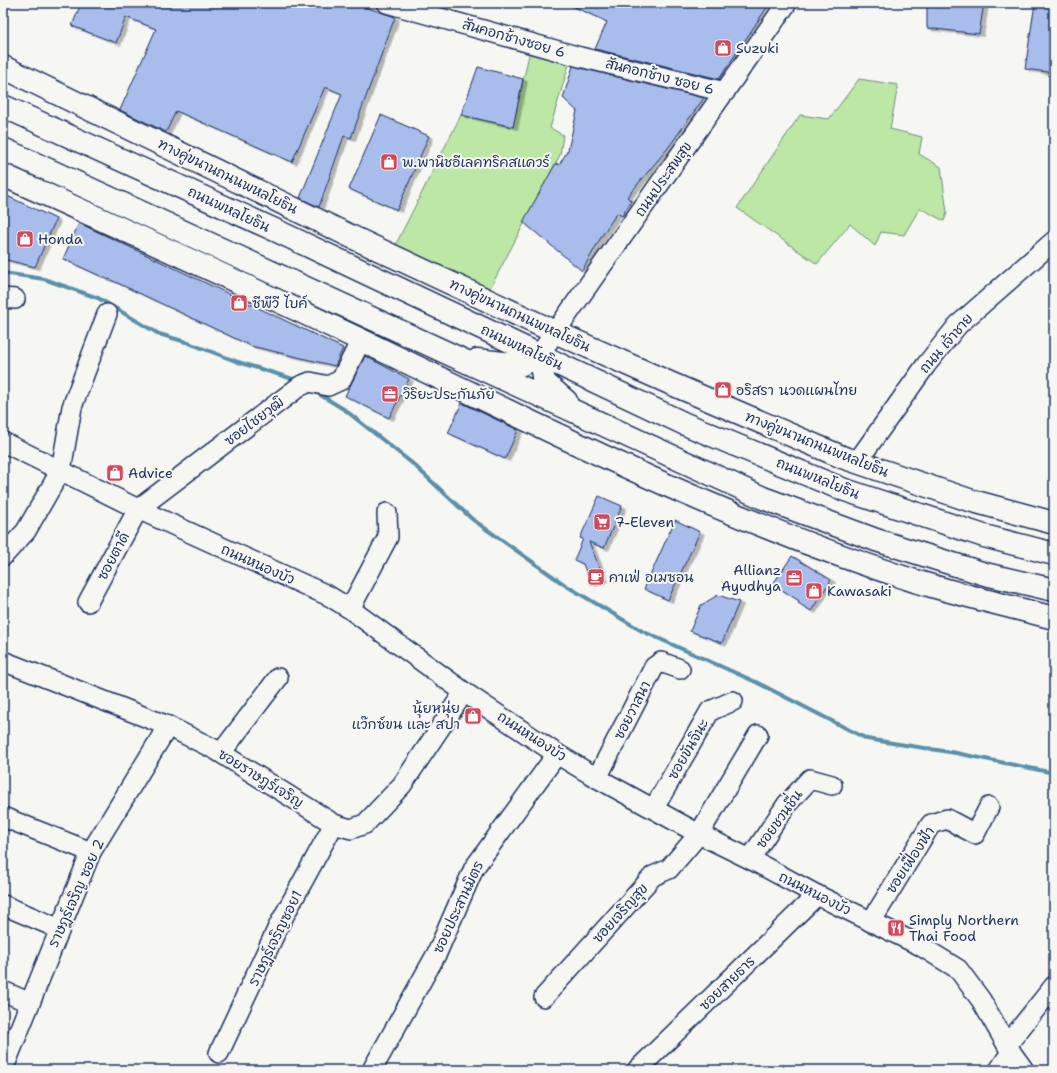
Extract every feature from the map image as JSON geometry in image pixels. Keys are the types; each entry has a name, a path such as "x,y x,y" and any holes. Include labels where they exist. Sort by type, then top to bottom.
{"main road":[{"name":"ทางคู่ขนานถนนพหลโยธิน","path":"3,68 350,236 672,384 849,460 968,500 1054,523"},
{"name":"ถนนพหลโยธิน","path":"3,106 277,231 685,424 842,489 876,501 984,536 1054,554"},
{"path":"3,149 763,498 876,540 970,569 1054,590"},
{"path":"3,175 187,258 361,340 553,434 648,477 747,519 810,544 916,581 963,595 1054,618"},
{"path":"277,231 350,236"},
{"path":"327,324 390,326"},
{"path":"457,357 520,365 539,355 544,382 586,418"},
{"path":"849,460 876,501"},
{"path":"747,519 819,518"}],"street":[{"name":"สันคอกช้างซอย 6","path":"388,3 595,60"},
{"name":"ถนนประสพสุข","path":"539,355 725,92 778,5"},
{"name":"สันคอกช้าง ซอย 6","path":"595,60 725,92"},
{"name":"ถนน เจ้าชาย","path":"849,460 958,325 1054,241"},
{"path":"3,556 26,531 62,470 72,407 107,314"},
{"name":"ซอยไชยวุฒิ","path":"138,510 300,386 310,382 328,386 341,380 361,340"},
{"name":"ถนนหนองบัว","path":"3,442 62,470 138,510 329,596 350,609 464,692 557,754 597,778 699,834 750,859 817,895 919,945 958,969 981,1000 1009,1049 1024,1070"},
{"name":"ซอยตาดี","path":"88,602 138,510"},
{"path":"350,609 388,537 387,513"},
{"name":"ซอยราษฎร์เจริญ","path":"3,661 168,726 221,753 334,824 352,829 365,824 402,784 464,692"},
{"name":"ซอยวาสนา","path":"597,778 654,667 661,662 680,669"},
{"path":"221,753 278,678"},
{"name":"ซอยขันจินะ","path":"654,808 710,711 733,701"},
{"name":"ราษฎร์เจริญ ซอย 2","path":"3,1070 91,852 168,726"},
{"name":"ซอยเจริญสุข","path":"544,997 653,876 669,869 699,834 758,735"},
{"name":"ซอยประสานมิตร","path":"372,1070 437,953 474,868 557,754"},
{"name":"ซอยชวนชื่น","path":"750,859 787,804 810,779 832,785"},
{"name":"ซอยเฟื่องฟ้า","path":"871,922 931,824 946,819 975,834 989,807"},
{"path":"3,817 91,852"},
{"name":"ราษฎร์เจริญซอย1","path":"219,1053 279,924 334,824"},
{"name":"ซอยสายธาร","path":"637,1070 817,895"},
{"path":"3,905 60,929"},
{"path":"999,1070 1009,1049 1054,986"},
{"path":"3,991 30,1003"}],"green space":[{"path":"530,50 570,61 550,128 563,135 560,155 487,294 395,246 461,115 513,127"},
{"path":"859,79 898,85 890,129 922,137 919,154 941,167 947,213 944,221 920,208 904,235 881,232 875,246 850,224 817,264 737,208 800,115 829,119"}],"building":[{"path":"81,3 353,3 395,17 351,138 344,136 319,207 300,198 342,94 325,87 292,162 176,111 166,132 120,110 156,29 126,17 116,43 72,26"},
{"path":"566,3 770,3 719,79 595,49 607,22"},
{"path":"938,3 984,3 979,34 927,28 927,5"},
{"path":"1035,3 1054,3 1054,73 1025,69"},
{"path":"573,66 704,98 668,148 627,197 631,201 622,216 617,213 582,271 523,222 556,163 559,165 568,150 577,111 563,98"},
{"path":"478,67 523,79 513,127 461,115"},
{"name":"พ.พานิชอีเลคทริคสแควร์","path":"381,115 429,136 397,210 349,189"},
{"name":"Honda","path":"3,194 56,219 35,267 3,259"},
{"path":"79,223 343,348 335,366 251,346 63,259"},
{"path":"365,356 409,379 389,418 345,396"},
{"path":"462,403 518,430 505,459 448,433"},
{"name":"7-Eleven","path":"599,496 622,506 604,548 589,542 604,579 591,584 583,564 574,560 583,539 580,538"},
{"path":"675,520 700,532 668,600 644,589"},
{"path":"792,556 831,580 811,611 798,603 799,601 773,584"},
{"path":"718,595 739,602 722,643 690,631 701,605"}],"waterway":[{"path":"3,273 44,279 98,298 159,334 186,342 238,362 293,379 297,382"},
{"path":"314,391 345,410 413,464 472,519 565,585 642,631 758,683 867,739 956,753 1054,773"}],"place":[{"name":"Suzuki","path":"723,48"},
{"name":"พ.พานิชอีเลคทริคสแควร์","path":"389,162"},
{"name":"Honda","path":"25,239"},
{"name":"ซีพีวี ไบค์","path":"239,303"},
{"name":"อริสรา นวดแผนไทย","path":"723,390"},
{"name":"วิริยะประกันภัย","path":"390,394"},
{"name":"Advice","path":"115,473"},
{"name":"7-Eleven","path":"602,522"},
{"name":"คาเฟ่ อเมซอน","path":"596,577"},
{"name":"Allianz Ayudhya","path":"794,578"},
{"name":"Kawasaki","path":"814,591"},
{"name":"นุ้ยหนุ่ย แว๊กซ์ขน และ สปา","path":"473,716"},
{"name":"Simply Northern Thai Food","path":"896,928"}]}
